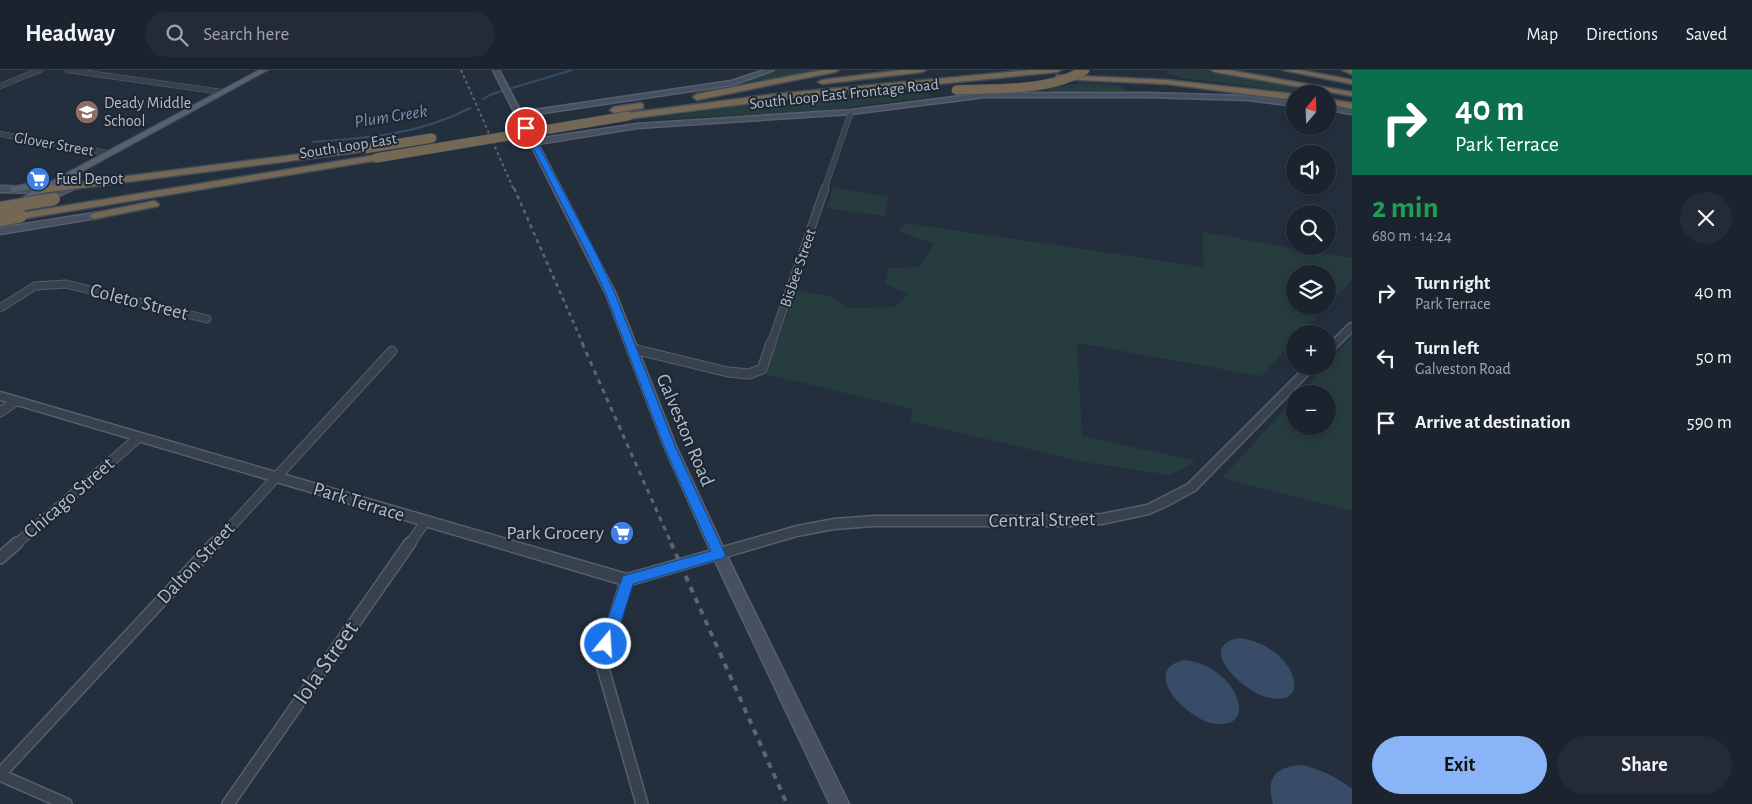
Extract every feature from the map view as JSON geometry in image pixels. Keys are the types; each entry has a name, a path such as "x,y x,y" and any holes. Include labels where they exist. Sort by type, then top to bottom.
{"highway":[{"path":"795,83 835,70"},
{"path":"795,83 856,70"},
{"path":"479,131 795,83 922,70"},
{"path":"795,83 995,70"},
{"path":"776,97 1057,70"},
{"path":"1215,70 1339,90 1352,90"},
{"path":"1256,70 1352,94"},
{"path":"1256,70 1352,83"},
{"path":"1286,70 1352,83"},
{"path":"1346,70 1352,72"},
{"path":"949,80 1083,74 1286,96"},
{"path":"776,97 956,90 1047,84 1083,74 1248,98"},
{"path":"1138,83 1152,89 1154,95"},
{"name":"South Loop East","path":"0,208 289,167 376,158 628,116 776,97"},
{"path":"1336,103 1352,106"},
{"name":"South Loop East","path":"1,227 21,216 289,167 364,149 441,137"},
{"path":"41,190 148,175 289,167"},
{"path":"94,216 289,167"}],"main road":[{"path":"0,212 264,70"},
{"name":"Galveston Road","path":"496,70 592,255 633,349 670,446 719,554 840,804"},
{"name":"South Loop East Frontage Road","path":"519,114 732,83 771,70"},
{"name":"South Loop East Frontage Road","path":"533,142 637,126 851,112 985,95 1154,95 1248,98 1286,103"},
{"path":"1336,109 1352,112"},
{"path":"70,174 73,181 95,183"},
{"path":"14,189 62,179"},
{"path":"1,227 44,198 77,186"},
{"path":"0,189 41,190"},
{"path":"1,227 94,216"}],"street":[{"path":"0,86 40,70"},
{"path":"67,70 222,92"},
{"name":"Bisbee Street","path":"633,349 728,372 749,374 762,369 851,112"},
{"name":"Glover Street","path":"0,134 107,153"},
{"name":"Coleto Street","path":"0,308 35,286 52,284 71,285 206,319"},
{"path":"1336,342 1352,326"},
{"name":"Dalton Street","path":"0,775 392,351"},
{"name":"Central Street","path":"719,554 797,531 834,524 1070,521 1102,519 1149,509 1192,487 1303,375"},
{"name":"Park Terrace","path":"0,396 138,438 277,476 424,522 627,580"},
{"path":"0,412 16,401"},
{"name":"Chicago Street","path":"0,558 138,438"},
{"name":"Iola Street","path":"228,804 424,522"},
{"path":"642,804 601,661 627,580 719,554"},
{"path":"0,775 66,804"}],"green space":[{"path":"781,70 821,70 722,87"},
{"path":"1166,70 1199,70 1286,85 1286,91 1182,78 1167,73"},
{"path":"1081,83 1118,85 1128,91 1056,92 1042,89"},
{"path":"927,93 930,97 813,112 654,119 725,108 819,99"},
{"path":"833,188 888,197 885,216 826,208"},
{"path":"905,223 1204,267 1202,232 1286,247 1286,255 1335,255 1352,258 1352,280 1336,297 1336,265 1286,265 1286,315 1319,315 1309,325 1286,325 1286,350 1261,376 1077,343 1082,436 1196,461 1171,475 1083,462 910,421 913,409 765,374 796,290 829,296 850,308 895,307 907,294 885,284 889,268 920,267 934,244 898,231"},
{"path":"1352,336 1352,511 1222,478 1286,408 1286,435 1336,435 1336,385 1307,385 1317,375 1336,375 1336,354"}],"water":[{"path":"1239,638 1258,643 1274,652 1285,663 1292,675 1294,686 1291,694 1282,698 1266,697 1246,687 1227,669 1222,659 1221,650 1226,643"},
{"path":"1185,660 1203,665 1219,674 1230,685 1237,698 1239,709 1236,718 1227,723 1211,723 1201,719 1179,703 1171,693 1166,682 1166,673 1172,665"},
{"path":"1303,765 1329,774 1352,789 1352,804 1273,804 1271,787 1275,775 1286,768"}],"waterway":[{"name":"Plum Creek","path":"483,99 492,94 572,70"},
{"name":"Plum Creek","path":"313,142 354,139 413,129 433,124 470,108"}],"railway":[{"path":"461,70 514,190"},
{"path":"514,188 583,344"},
{"path":"582,343 672,545"},
{"path":"671,543 787,804"}],"place":[{"name":"Deady Middle School","path":"87,112"},
{"name":"Fuel Depot","path":"38,179"},
{"name":"Park Grocery","path":"622,533"}],"route":[{"path":"526,128 611,294 652,403 719,554 627,580 606,644"}]}
